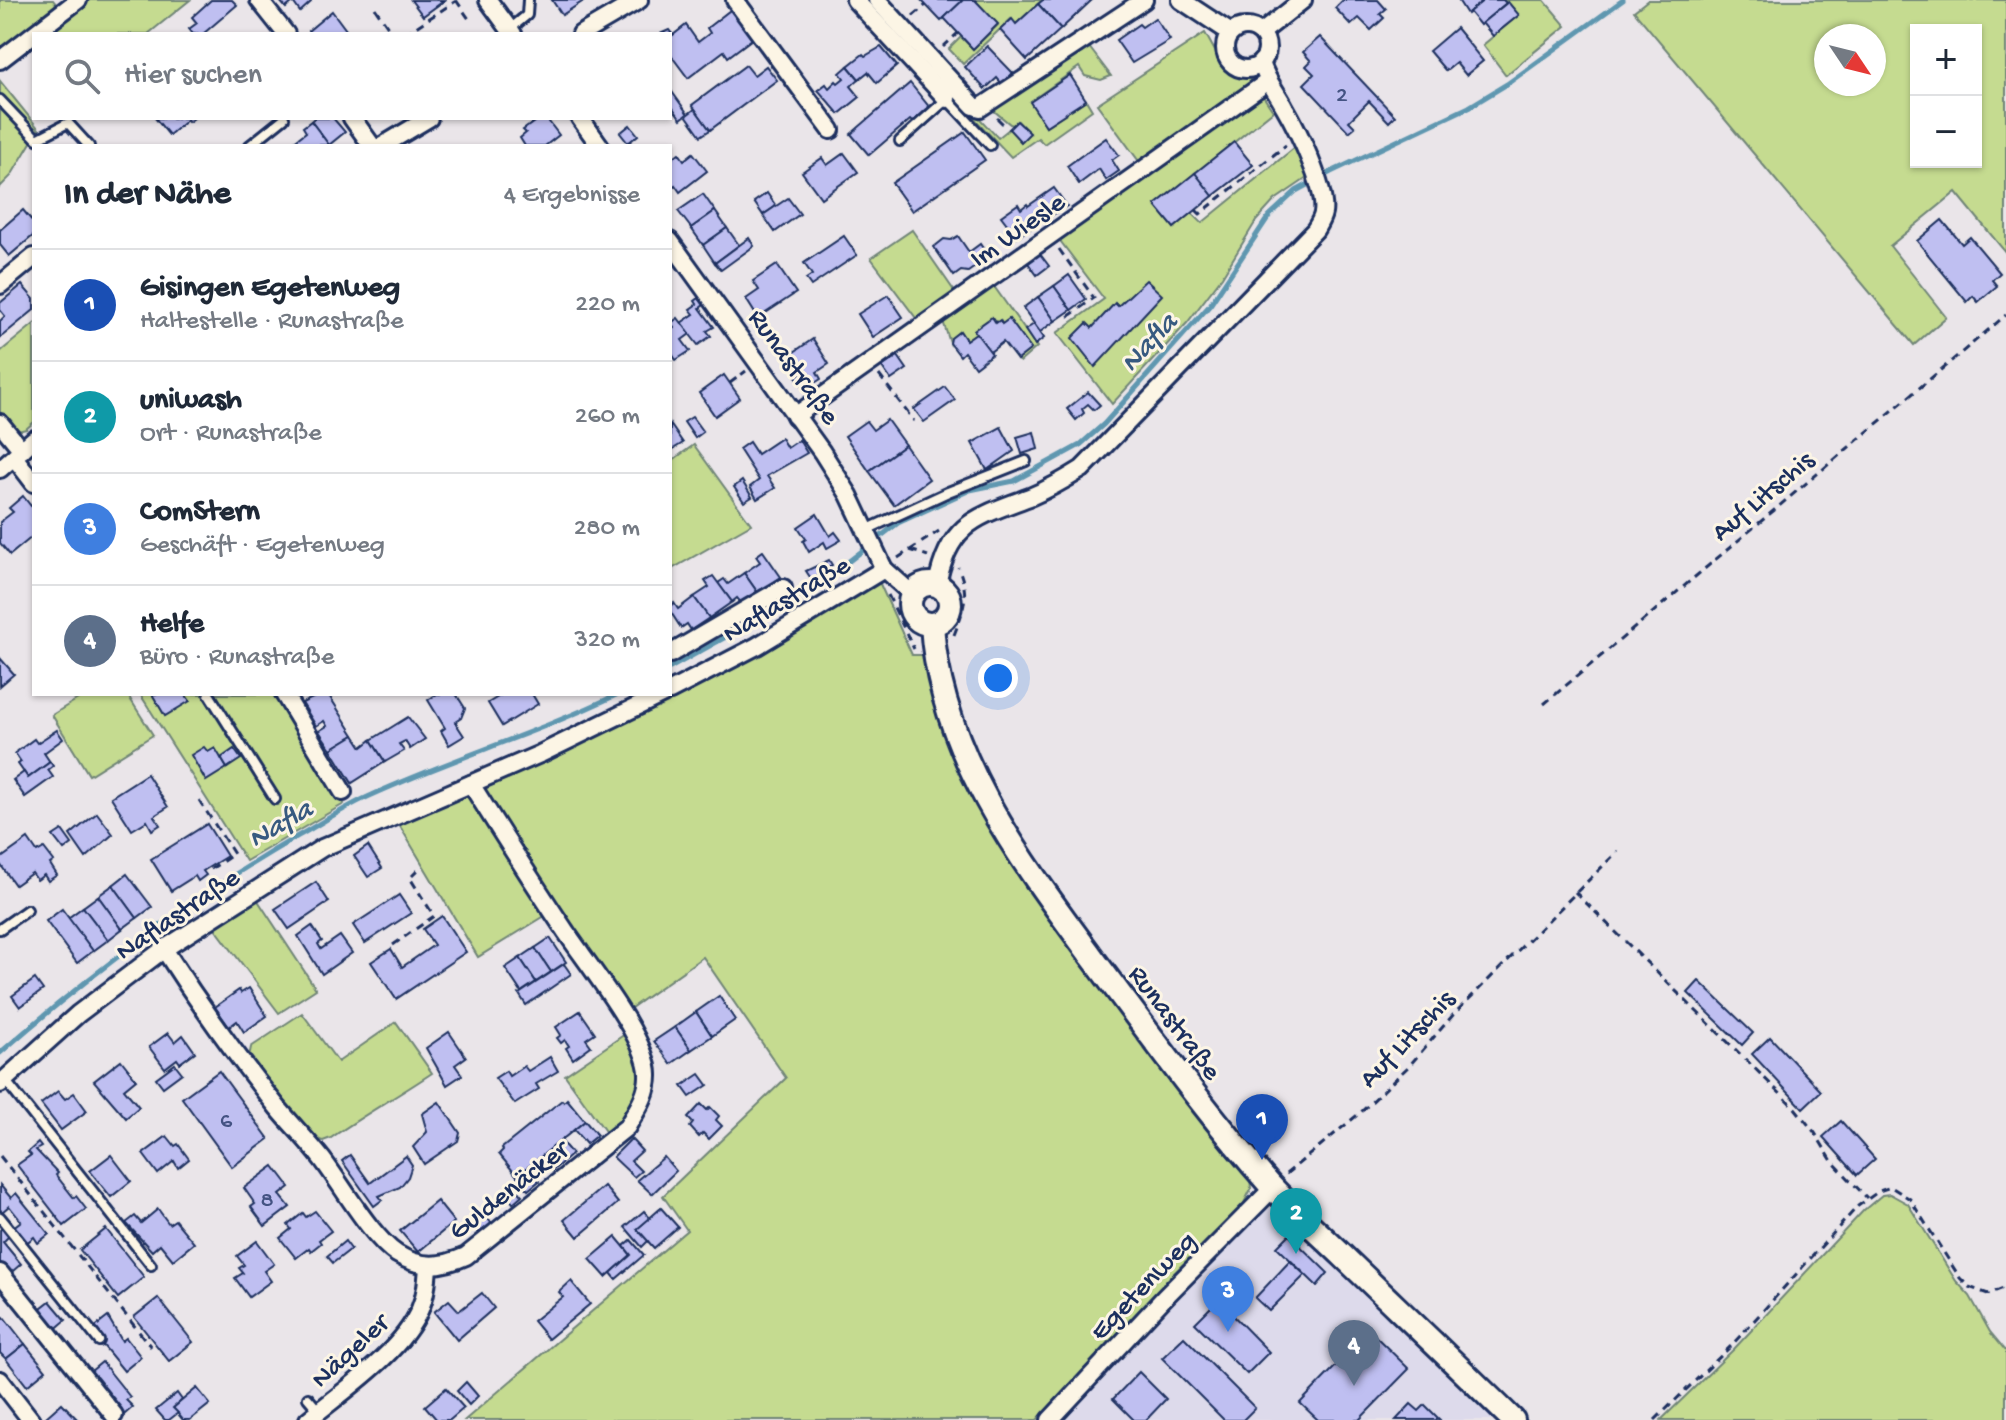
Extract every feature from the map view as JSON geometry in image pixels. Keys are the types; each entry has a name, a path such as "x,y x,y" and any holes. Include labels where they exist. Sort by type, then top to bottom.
{"street":[{"path":"36,32 78,0"},
{"path":"259,0 284,32"},
{"path":"488,0 511,31"},
{"path":"584,32 639,0"},
{"path":"735,0 831,130"},
{"path":"855,0 947,99"},
{"path":"877,0 974,106 980,108 1144,0"},
{"path":"1261,33 1303,0"},
{"path":"1183,1 1231,33"},
{"path":"937,585 950,545 967,525 986,512 1035,495 1082,469 1304,245 1322,217 1323,205 1311,161 1284,105 1267,82 1261,62 1266,44 1261,33 1249,27 1231,33 1225,51 1231,63 1243,68 1261,62"},
{"path":"0,60 32,35"},
{"name":"Im Wiesle","path":"795,416 1267,82"},
{"path":"357,120 371,144"},
{"path":"393,143 426,120"},
{"path":"581,120 599,144"},
{"name":"Runastraße","path":"672,244 822,452 849,495 884,569 912,594 909,606 914,618 932,625 946,706 965,755 997,819 1046,895 1212,1118 1512,1419"},
{"path":"0,285 32,259"},
{"path":"0,423 23,448 32,477"},
{"path":"0,469 23,448"},
{"name":"Naflastraße","path":"672,690 757,646 884,569"},
{"path":"912,594 923,585 937,585 947,593 950,606 944,619 932,625"},
{"path":"672,653 783,588"},
{"path":"285,696 343,792"},
{"name":"Naflastraße","path":"2,1082 78,1014 164,949 322,848 383,819 471,784 659,696"},
{"name":"Guldenäcker","path":"164,949 229,1044 320,1157 385,1245 405,1259 428,1266 439,1266 466,1256 627,1127 642,1102 648,1076 645,1056 630,1027 471,784"},
{"name":"Egetenweg","path":"1050,1420 1144,1318 1278,1182"},
{"name":"Nägeler","path":"312,1409 394,1346 415,1320 425,1292 428,1266"},
{"path":"0,1273 6,1292 114,1415"},
{"path":"0,1380 31,1420"}],"lane":[{"path":"511,31 527,15 528,0"},
{"path":"900,141 947,99 990,145"},
{"path":"0,100 37,139 68,123 87,144"},
{"path":"252,144 282,120"},
{"path":"870,541 948,492 1026,461"},
{"path":"210,696 275,799"},
{"path":"0,929 27,910"},
{"path":"2,1082 151,1265"},
{"path":"0,1217 99,1341"}],"path":[{"path":"408,32 456,0 469,19"},
{"path":"908,21 926,5"},
{"path":"375,8 392,32"},
{"path":"380,32 388,26"},
{"path":"937,52 958,33"},
{"path":"1196,210 1200,214 1299,135"},
{"path":"1050,236 1094,298 1065,319"},
{"name":"Auf Litschis","path":"1544,704 2006,315"},
{"path":"870,362 914,421"},
{"path":"730,383 752,367"},
{"path":"900,557 939,531"},
{"path":"910,550 930,557"},
{"path":"952,641 965,610 959,567 953,565"},
{"path":"887,588 910,644 918,651"},
{"path":"199,800 234,854 206,872"},
{"name":"Auf Litschis","path":"1278,1182 1371,1102 1618,851"},
{"path":"393,945 434,916 410,878 418,870"},
{"path":"1575,892 1795,1108 1832,1161 1867,1198"},
{"path":"0,1156 95,1278 149,1340 151,1347"},
{"path":"1655,1420 1731,1346 1867,1198 1891,1187 1910,1199 1960,1278 1969,1287 1988,1294 2006,1287"},
{"path":"35,1200 41,1196"},
{"path":"95,1278 99,1274"}],"shaded area":[{"path":"1273,1188 1513,1420 1050,1420"}],"green space":[{"path":"0,0 53,0 60,9 0,52"},
{"path":"90,0 190,0 150,32 56,32 53,28"},
{"path":"862,0 868,0 998,138 1009,129 1029,133 1018,121 1010,124 993,110 1089,47 1111,76 1101,80 1085,76 1079,67 1031,101 1046,126 1086,100 1092,110 1044,144 1038,138 1011,157"},
{"path":"975,0 1042,0 1016,24 1011,19 963,64 949,49 961,37 973,49 998,25"},
{"path":"1504,0 1544,0 1566,26 1506,75 1483,45 1519,15"},
{"path":"1648,0 2006,0 2006,253 1956,192 1890,246 1946,317 1914,345 1634,11"},
{"path":"1205,33 1226,71 1253,80 1141,164 1097,104"},
{"path":"0,81 39,129 11,176 0,187"},
{"path":"1263,96 1273,111 1156,205 1174,228 1192,213 1202,223 1294,148 1310,176 1275,200 1256,221 1222,277 1187,323 1112,404 1057,333 1104,299 1058,238"},
{"path":"912,230 957,295 919,322 871,258"},
{"path":"993,285 1037,347 1020,362 1017,360 1030,349 999,321 996,323 991,318 966,340 960,331 951,338 950,343 943,321"},
{"path":"32,326 32,424 26,429 13,429 0,412 0,352"},
{"path":"694,445 751,524 672,569 672,461"},
{"path":"877,582 880,584 912,655 925,655 958,761 1250,1178 1251,1189 1242,1207 1172,1275 1037,1420 465,1420 687,1230 663,1196 786,1078 703,957 628,1010 585,952 486,796 486,788 632,719 631,716 762,652"},
{"path":"83,696 128,696 153,735 89,775 52,715"},
{"path":"141,696 279,696 344,804 246,861"},
{"path":"467,795 548,914 478,957 398,823"},
{"path":"257,899 316,989 279,1013 215,928"},
{"path":"302,1013 338,1062 396,1022 432,1073 331,1138 323,1141 315,1139 248,1062 251,1047"},
{"path":"628,1032 642,1069 640,1084 626,1118 607,1134 565,1075"},
{"path":"1890,1194 1908,1204 1956,1281 1970,1296 1990,1332 2006,1351 2006,1420 1661,1420 1734,1349 1864,1210 1882,1195"}],"building":[{"path":"211,0 232,0 237,5 205,32 191,32 189,29 197,23 192,17"},
{"path":"279,0 311,2 300,12 293,2 286,8"},
{"path":"411,0 445,0 423,16"},
{"path":"552,0 585,0 562,15"},
{"path":"921,0 963,0 941,21"},
{"path":"963,0 975,0 998,24 973,49 944,18"},
{"path":"1043,0 1092,0 1061,29 1038,4"},
{"path":"1343,0 1378,0 1386,9 1380,14 1384,18 1371,30 1359,18 1351,25 1335,8"},
{"path":"1458,0 1484,0 1467,14"},
{"path":"1484,0 1503,0 1506,3 1480,25 1469,12"},
{"path":"1508,2 1519,15 1493,36 1482,23"},
{"path":"1038,4 1061,29 1027,60 1000,30 1012,19 1016,24"},
{"path":"734,7 756,36 728,57 724,51 688,78 672,57 672,34 686,25 698,42 710,33 707,28"},
{"path":"332,11 348,32 309,32"},
{"path":"1155,18 1170,40 1132,63 1116,40 1139,24 1142,27"},
{"path":"1456,28 1483,61 1466,75 1456,63 1446,71 1429,51"},
{"path":"1320,37 1395,116 1389,122 1369,101 1349,121 1355,127 1349,132 1304,84 1314,74 1306,66 1311,61 1303,52"},
{"path":"987,46 1013,73 1002,84 997,78 985,89 965,67"},
{"path":"881,47 897,66 877,83 868,72 859,79 848,66 863,54 865,56"},
{"path":"746,65 754,75 766,66 777,80 710,130 692,105"},
{"path":"848,66 859,79 851,86 860,97 839,114 818,90 826,84 829,88 836,81 838,83 844,78 840,73"},
{"path":"1070,75 1086,100 1046,126 1030,102"},
{"path":"910,83 930,108 913,123 910,120 869,155 851,134"},
{"path":"672,92 688,114 695,109 710,130 701,136 686,115 681,119 672,107"},
{"path":"157,120 187,120 169,135"},
{"path":"335,120 345,132 328,144 311,121"},
{"path":"532,120 548,120 559,135 548,144 524,144 520,138 526,133 523,130 534,122"},
{"path":"311,121 328,144 291,144 306,132 303,127"},
{"path":"1017,121 1030,133 1021,142 1009,129"},
{"path":"630,125 638,135 628,143 620,133"},
{"path":"965,132 985,160 912,211 892,183"},
{"path":"1106,138 1119,155 1112,160 1119,171 1106,180 1099,169 1079,184 1067,166"},
{"path":"1234,142 1253,165 1213,196 1195,173"},
{"path":"679,153 684,160 693,153 707,171 680,192 675,185 672,187 672,158"},
{"path":"844,153 858,172 821,198 802,172 822,158 827,165"},
{"path":"1195,173 1213,196 1174,228 1155,205"},
{"path":"1054,188 1067,206 1017,237 1001,216 1018,204 1021,209 1028,206"},
{"path":"767,193 776,206 763,215 754,202"},
{"path":"703,194 715,211 691,228 678,211"},
{"path":"788,198 800,214 775,232 763,215"},
{"path":"23,210 32,221 32,237 9,256 0,245 0,230"},
{"path":"715,211 727,228 703,245 691,228"},
{"path":"1942,220 1962,244 1970,237 2000,273 1992,280 1997,286 1978,302 1973,296 1967,302 1917,241"},
{"path":"727,228 739,245 715,263 703,245"},
{"path":"844,236 857,255 811,286 806,279 812,275 804,263"},
{"path":"958,236 969,252 980,244 989,257 968,272 961,271 954,276 934,247 944,239 951,240"},
{"path":"749,238 754,246 721,270 715,263"},
{"path":"1040,254 1049,266 1037,275 1028,263"},
{"path":"777,265 796,293 758,318 746,299 759,290 753,281"},
{"path":"1069,275 1086,299 1071,310 1054,286"},
{"path":"1146,280 1162,295 1095,367 1072,338 1087,323 1092,328 1115,303 1118,306"},
{"path":"22,285 32,297 32,312 0,338 0,321 5,316 0,310 0,303"},
{"path":"1054,286 1071,310 1055,321 1038,297"},
{"path":"888,295 903,317 873,337 858,314"},
{"path":"1038,297 1055,321 1040,332 1023,308"},
{"path":"699,298 704,305 700,308 714,327 707,331 711,336 698,345 681,323 694,314 690,309"},
{"path":"992,317 996,323 1000,320 1002,324 1009,319 1031,349 1017,360 1003,342 990,352 974,330"},
{"path":"678,318 690,334 682,340 690,351 676,360 672,354 672,322"},
{"path":"1034,324 1044,338 1035,345 1025,330"},
{"path":"960,331 966,340 976,333 992,354 975,367 964,352 960,356 950,343 951,338"},
{"path":"813,339 829,364 817,372 821,379 805,389 796,376 806,370 794,352"},
{"path":"898,356 907,369 891,380 882,367"},
{"path":"724,375 740,398 715,416 699,393"},
{"path":"945,387 955,400 924,422 914,409"},
{"path":"1088,392 1100,405 1094,410 1088,404 1076,420 1067,409"},
{"path":"692,417 703,432 695,438 684,422"},
{"path":"887,420 905,445 869,471 845,436 866,421 873,430"},
{"path":"672,427 683,443 672,450"},
{"path":"1001,427 1014,451 987,470 972,443"},
{"path":"1034,432 1038,449 1022,454 1017,437"},
{"path":"781,438 787,448 799,440 807,453 767,476 775,488 757,499 750,487 759,480 739,449 749,442 757,454"},
{"path":"905,445 929,479 894,505 869,471"},
{"path":"742,481 752,497 744,502 734,487"},
{"path":"23,496 32,506 32,537 10,555 0,543 0,522 13,512 9,508"},
{"path":"817,514 830,536 835,532 841,540 827,548 824,542 809,552 803,541 806,539 798,527"},
{"path":"763,551 781,577 758,593 744,573 760,562 756,556"},
{"path":"829,560 832,565 812,580 806,571"},
{"path":"744,573 758,593 742,604 737,598 732,602 718,583 724,579 728,584"},
{"path":"713,576 732,602 709,618 694,597 709,587 705,581"},
{"path":"694,597 709,618 691,630 687,624 681,628 672,614 672,604 678,609"},
{"path":"0,658 14,674 0,686"},
{"path":"153,696 186,696 190,701 165,716"},
{"path":"317,696 329,696 354,735 331,749 319,731 327,726 324,721 316,726 302,703"},
{"path":"434,696 457,696 465,708 461,718 455,722 464,736 449,745 441,731 445,728 428,700"},
{"path":"500,696 533,696 538,704 502,726 488,703"},
{"path":"408,717 425,739 410,749 405,741 399,744 404,751 385,762 371,740"},
{"path":"57,730 63,739 44,753 50,762 28,778 18,764 21,762 15,753 34,739 37,743"},
{"path":"354,735 362,747 371,740 385,762 352,783 331,749"},
{"path":"204,747 208,752 215,748 227,768 206,781 191,755"},
{"path":"234,749 241,759 227,768 221,758"},
{"path":"50,762 53,766 48,770 53,777 25,797 13,780 24,772 28,778"},
{"path":"147,774 168,807 154,816 160,825 152,830 147,821 132,830 111,797"},
{"path":"97,813 113,834 86,858 70,835"},
{"path":"207,824 227,856 203,871 206,875 198,881 195,876 171,891 151,859"},
{"path":"62,830 72,844 64,850 53,836"},
{"path":"28,839 37,852 44,848 54,861 50,864 57,875 48,881 44,875 37,880 32,873 15,885 0,864 0,859"},
{"path":"368,846 382,868 368,877 354,856"},
{"path":"127,874 152,907 137,918 113,885"},
{"path":"316,882 329,902 289,929 275,909"},
{"path":"113,885 137,918 122,929 98,896"},
{"path":"399,895 411,913 365,943 353,925"},
{"path":"98,896 122,929 108,940 83,907"},
{"path":"83,907 108,940 93,951 68,918"},
{"path":"62,909 93,951 77,963 46,921"},
{"path":"442,916 466,952 396,999 371,962 391,949 402,967 434,945 423,929"},
{"path":"312,926 322,941 318,944 321,949 340,936 352,953 322,974 298,936"},
{"path":"550,938 566,962 551,972 535,948"},
{"path":"535,948 551,972 536,982 520,958"},
{"path":"520,958 536,982 521,992 505,968"},
{"path":"564,964 571,974 526,1005 519,994"},
{"path":"35,979 43,990 20,1007 12,996"},
{"path":"1699,981 1753,1033 1742,1045 1688,993"},
{"path":"249,988 267,1016 244,1032 237,1021 229,1027 215,1007 239,990 241,993"},
{"path":"719,996 735,1020 712,1036 696,1012"},
{"path":"580,1011 595,1033 586,1039 591,1046 573,1059 565,1040 561,1043 557,1038 561,1035 556,1027"},
{"path":"696,1012 712,1036 691,1050 675,1027"},
{"path":"675,1027 691,1050 671,1064 654,1041"},
{"path":"449,1032 466,1057 455,1065 462,1075 447,1085 426,1048"},
{"path":"168,1033 175,1042 183,1035 195,1052 180,1063 177,1059 165,1068 149,1047"},
{"path":"1770,1037 1821,1091 1803,1108 1752,1054"},
{"path":"550,1057 558,1071 536,1084 539,1089 515,1104 495,1078 506,1071 509,1076 524,1066 528,1071"},
{"path":"121,1060 136,1079 124,1089 139,1107 126,1118 94,1081"},
{"path":"175,1064 182,1073 163,1087 156,1078"},
{"path":"219,1071 269,1139 232,1167 182,1098"},
{"path":"700,1074 708,1085 690,1097 682,1086"},
{"path":"58,1091 65,1099 74,1093 87,1111 61,1130 41,1104"},
{"path":"567,1099 585,1121 517,1176 499,1154 502,1148"},
{"path":"439,1102 460,1133 458,1141 424,1164 413,1147 427,1132 422,1114"},
{"path":"701,1104 707,1110 710,1107 719,1116 716,1120 722,1126 709,1139 703,1133 699,1137 690,1127 693,1123 688,1118"},
{"path":"585,1121 597,1135 586,1144 574,1130"},
{"path":"1841,1121 1875,1159 1857,1175 1823,1137"},
{"path":"167,1136 175,1146 178,1144 189,1159 178,1168 174,1161 158,1174 143,1154"},
{"path":"631,1139 642,1151 631,1161 641,1171 634,1177 613,1157"},
{"path":"561,1141 572,1154 552,1171 541,1157"},
{"path":"38,1143 41,1147 36,1150 86,1209 64,1226 17,1165 31,1155 28,1152"},
{"path":"111,1155 131,1181 111,1197 90,1171"},
{"path":"350,1155 370,1183 406,1156 412,1165 400,1187 379,1196 382,1200 374,1206 342,1161"},
{"path":"664,1157 676,1171 652,1194 637,1180"},
{"path":"274,1166 290,1187 280,1195 290,1207 265,1226 251,1207 255,1204 244,1188"},
{"path":"528,1167 539,1181 528,1190 517,1176"},
{"path":"512,1183 522,1195 513,1203 503,1190"},
{"path":"0,1185 11,1198 16,1193 49,1234 38,1243 34,1237 25,1244 12,1228 21,1221 9,1206 2,1212 0,1209"},
{"path":"604,1186 618,1203 578,1237 564,1220"},
{"path":"437,1201 454,1222 418,1252 400,1231"},
{"path":"661,1208 678,1227 654,1248 637,1229"},
{"path":"158,1209 169,1224 175,1220 194,1243 173,1260 160,1244 152,1251 126,1223 135,1216 141,1223"},
{"path":"315,1211 331,1231 311,1251 309,1248 296,1258 280,1238 291,1229 288,1225 303,1213 306,1217"},
{"path":"644,1211 650,1218 637,1229 648,1241 642,1247 625,1227"},
{"path":"485,1215 492,1224 480,1234 473,1225"},
{"path":"2,1228 9,1236 3,1242 21,1264 5,1278 0,1271"},
{"path":"106,1229 144,1277 118,1298 80,1250"},
{"path":"1289,1235 1328,1273 1317,1286 1277,1247"},
{"path":"616,1237 631,1255 606,1277 590,1259"},
{"path":"631,1240 644,1255 616,1279 611,1273 631,1255 624,1246"},
{"path":"257,1241 274,1264 264,1271 271,1281 249,1297 235,1278 243,1273 239,1268 244,1265 237,1256"},
{"path":"345,1241 351,1249 333,1263 327,1256"},
{"path":"1290,1261 1305,1275 1269,1311 1255,1298"},
{"path":"571,1281 590,1304 548,1339 533,1321 563,1297 559,1292"},
{"path":"482,1293 494,1308 457,1340 434,1312 449,1300 459,1311"},
{"path":"158,1298 193,1342 169,1361 134,1317"},
{"path":"1218,1300 1269,1352 1247,1374 1195,1323"},
{"path":"50,1301 66,1320 53,1331 37,1311"},
{"path":"4,1317 25,1344 6,1359 0,1353 0,1321"},
{"path":"108,1317 122,1341 126,1338 141,1357 124,1371 101,1343 103,1340 94,1328"},
{"path":"1370,1331 1409,1369 1359,1420 1318,1420 1300,1403"},
{"path":"1184,1337 1255,1408 1243,1420 1224,1420 1162,1358"},
{"path":"25,1344 46,1370 27,1386 6,1359"},
{"path":"102,1362 130,1397 126,1400 133,1407 124,1415 85,1376"},
{"path":"1139,1372 1166,1399 1146,1420 1134,1420 1113,1399"},
{"path":"466,1382 478,1396 469,1405 457,1391"},
{"path":"197,1388 210,1404 190,1420 183,1420 173,1408"},
{"path":"446,1388 464,1408 450,1420 437,1420 425,1406"},
{"path":"177,1393 182,1400 173,1408 178,1413 165,1420 156,1410"},
{"path":"62,1403 78,1420 49,1420 46,1417"},
{"path":"1411,1404 1419,1411 1425,1405 1440,1420 1396,1420"}],"waterway":[{"name":"Nafla","path":"672,667 817,586 898,523 970,490 1014,481 1080,445 1104,424 1210,305 1269,216 1296,191 1469,107 1507,84 1623,0"},
{"name":"Nafla","path":"0,1053 107,965 181,911 343,809 613,696"}],"place":[{"name":"Gisingen Egetenweg","path":"1262,1160"},
{"name":"uniwash","path":"1296,1254"},
{"name":"ComStern","path":"1228,1332"},
{"name":"Helfe","path":"1354,1386"}]}
